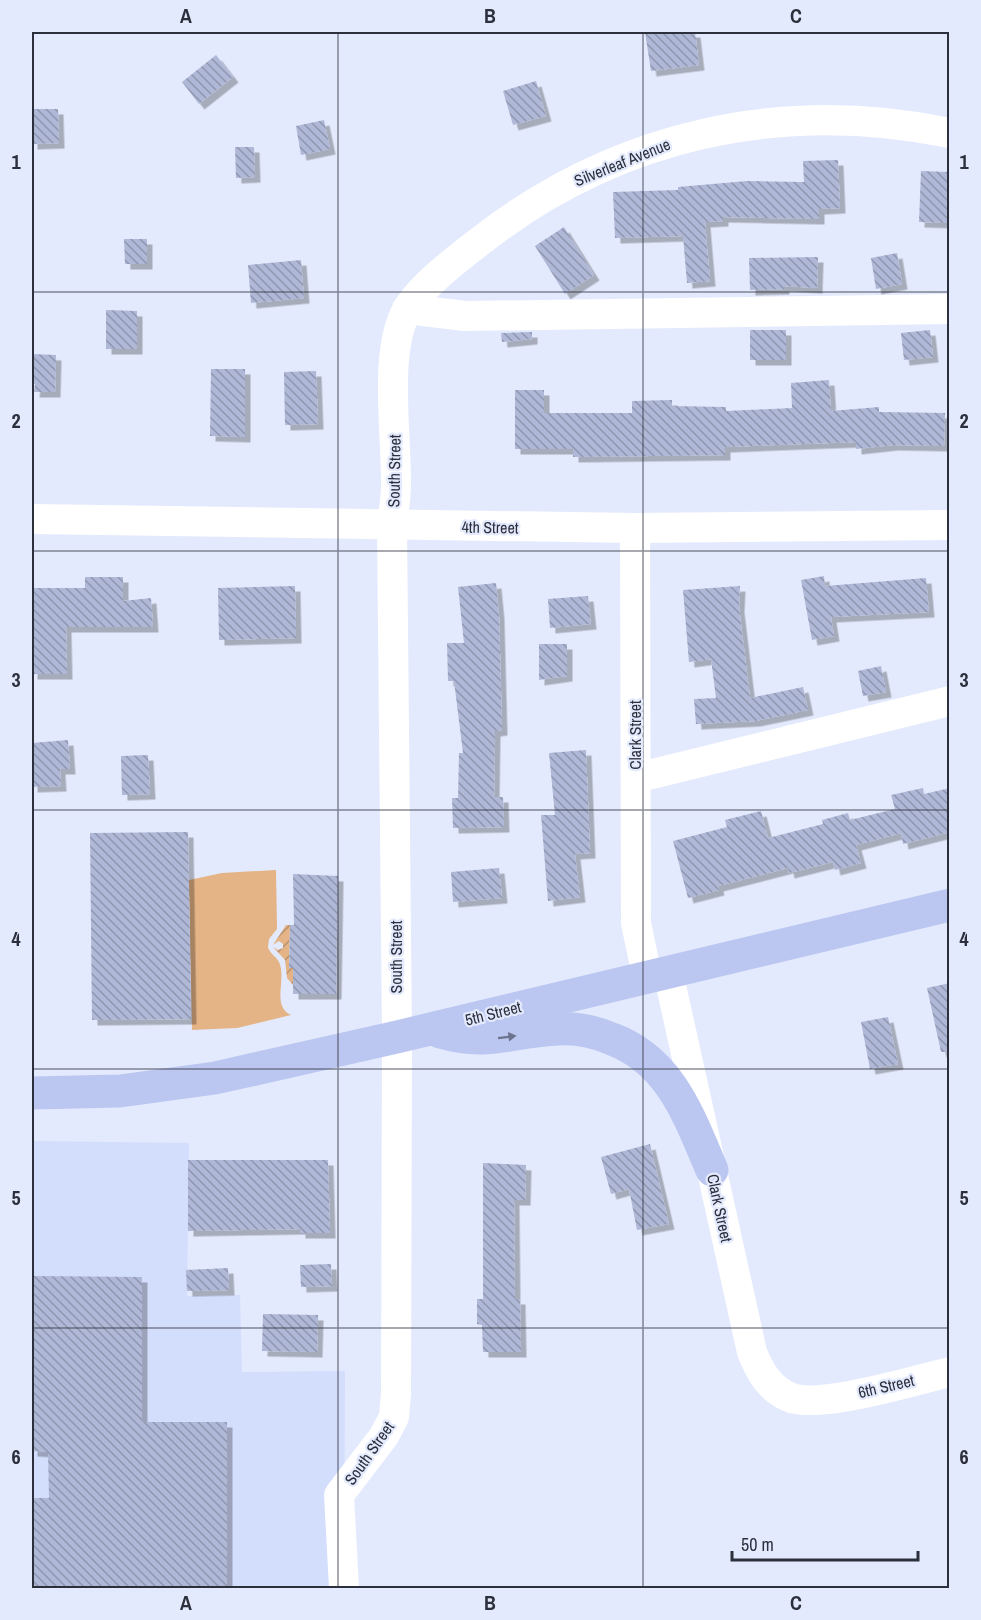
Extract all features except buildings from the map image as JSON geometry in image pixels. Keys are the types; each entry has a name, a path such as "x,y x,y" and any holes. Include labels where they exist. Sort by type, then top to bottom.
{"main road":[{"name":"5th Street","path":"32,1093 162,1087 397,1037 950,905"},
{"path":"430,1029 463,1038 488,1040 559,1029 595,1032 620,1042 643,1054 663,1074 681,1100 712,1170"}],"street":[{"name":"Silverleaf Avenue","path":"407,309 446,268 505,222 561,187 652,147 706,132 771,121 844,121 916,126 950,133"},
{"path":"407,309 465,316 950,309"},
{"name":"South Street","path":"344,1588 339,1495 384,1436 394,1417 397,1037 392,526 396,487 394,362 398,332 407,309"},
{"name":"4th Street","path":"32,519 634,528 950,525"},
{"name":"Clark Street","path":"634,528 636,923 658,974 712,1170 752,1352 760,1372 772,1386 791,1398 823,1401"},
{"path":"636,778 950,701"},
{"name":"6th Street","path":"823,1401 950,1372"}],"shaded area":[{"path":"276,870 277,929 269,939 268,947 279,962 282,1005 291,1015 237,1028 192,1030 189,880 222,873"},
{"path":"286,925 290,925 289,967 294,968 293,985 287,978 285,960 273,947 278,950 283,948 283,944 279,941 273,945"},
{"path":"32,1141 189,1143 187,1296 240,1295 242,1372 345,1371 344,1588 32,1588"}]}
